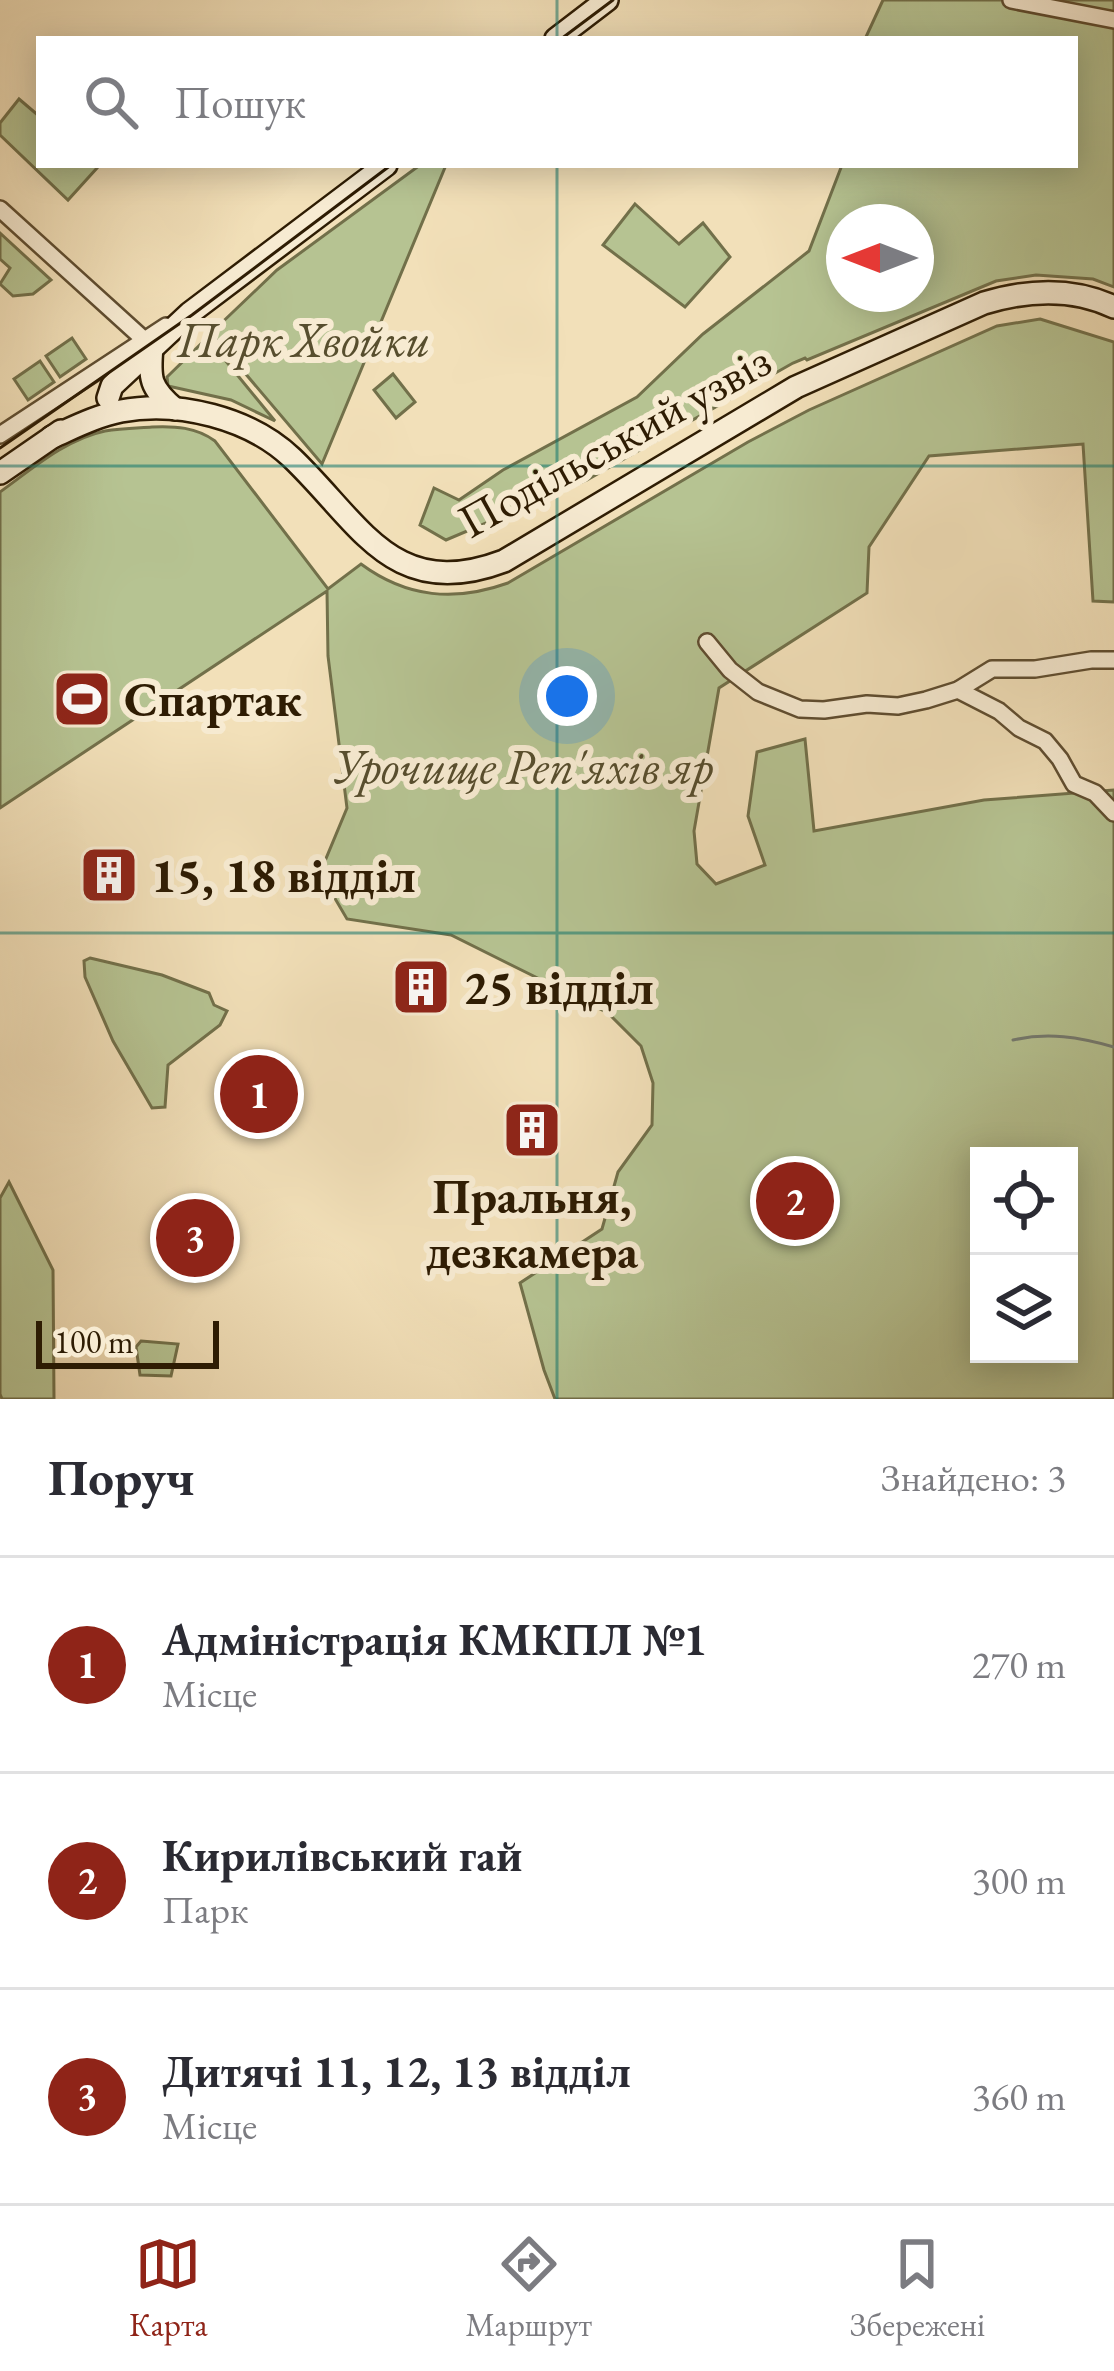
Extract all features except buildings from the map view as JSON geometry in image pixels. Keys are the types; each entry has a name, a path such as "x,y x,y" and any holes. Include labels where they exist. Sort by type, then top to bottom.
{"street":[{"path":"1011,0 1114,20"},
{"path":"559,36 591,4"},
{"path":"0,435 148,343 382,168"},
{"path":"0,209 148,343 154,388 175,409"},
{"name":"Подільський узвіз","path":"52,437 124,410 175,409 232,422 290,456 379,549 427,572 455,573 504,561 796,387 984,303 1043,291 1073,294 1114,307"},
{"path":"0,472 108,398 112,386 127,375 148,343"},
{"path":"707,642 730,670 758,692 800,709 898,706 958,690 992,668 1036,669 1114,660"},
{"path":"958,690 1045,740 1074,784 1095,793 1114,813"}],"green space":[{"path":"883,0 1114,0 1114,287 1093,279 1036,275 996,281 934,307 934,204 827,204 841,168 1078,168 1078,36 866,36"},
{"path":"19,99 36,113 36,168 97,168 68,200 0,135 0,123"},
{"name":"Парк Хвойки","path":"416,168 445,168 322,464 211,333 277,270"},
{"path":"635,204 679,244 703,223 730,257 685,307 603,245"},
{"path":"826,207 826,312 922,312 793,363 587,480 446,540 420,525 434,488 459,500 503,470 637,397 703,334 809,251"},
{"path":"0,233 51,280 33,294 13,296 0,284 10,268 0,259"},
{"name":"Урочище Реп'яхів яр","path":"1040,319 1114,342 1114,602 1093,601 1083,444 929,456 869,547 867,593 719,688 694,831 697,864 716,884 765,865 748,816 757,752 805,739 814,831 984,800 1114,790 1114,1399 555,1399 520,1283 602,1229 618,1172 652,1125 653,1083 641,1046 608,1013 451,935 347,919 320,873 347,808 328,656 327,591 0,808 0,492 77,441 129,428 185,428 200,433 215,441 328,589 361,564 396,584 450,594 508,583 809,410 997,326"},
{"path":"72,338 86,359 60,377 46,356"},
{"name":"Парк Хвойки","path":"207,338 275,421 231,400 168,386 167,377"},
{"path":"40,361 54,382 28,400 14,379"},
{"path":"393,374 415,402 396,418 374,390"},
{"path":"90,958 162,975 209,993 214,1005 227,1011 220,1025 168,1065 165,1107 152,1108 113,1041 85,977 84,961"},
{"path":"9,1182 53,1270 54,1399 2,1399 0,1394 0,1198"},
{"path":"141,1341 178,1344 171,1376 140,1375 136,1347"}],"waterway":[{"path":"1013,1040 1064,1037 1114,1047"}],"tram line":[{"path":"565,36 613,0"},
{"path":"0,448 192,315 387,168"}],"place":[{"name":"Спартак","path":"82,699"},
{"name":"15, 18 відділ","path":"109,875"},
{"name":"25 відділ","path":"421,987"},
{"name":"Адміністрація КМКПЛ №1","path":"259,1094"},
{"name":"Пральня, дезкамера","path":"532,1130"},
{"name":"Кирилівський гай","path":"795,1201"},
{"name":"Дитячі 11, 12, 13 відділ","path":"195,1238"}]}
